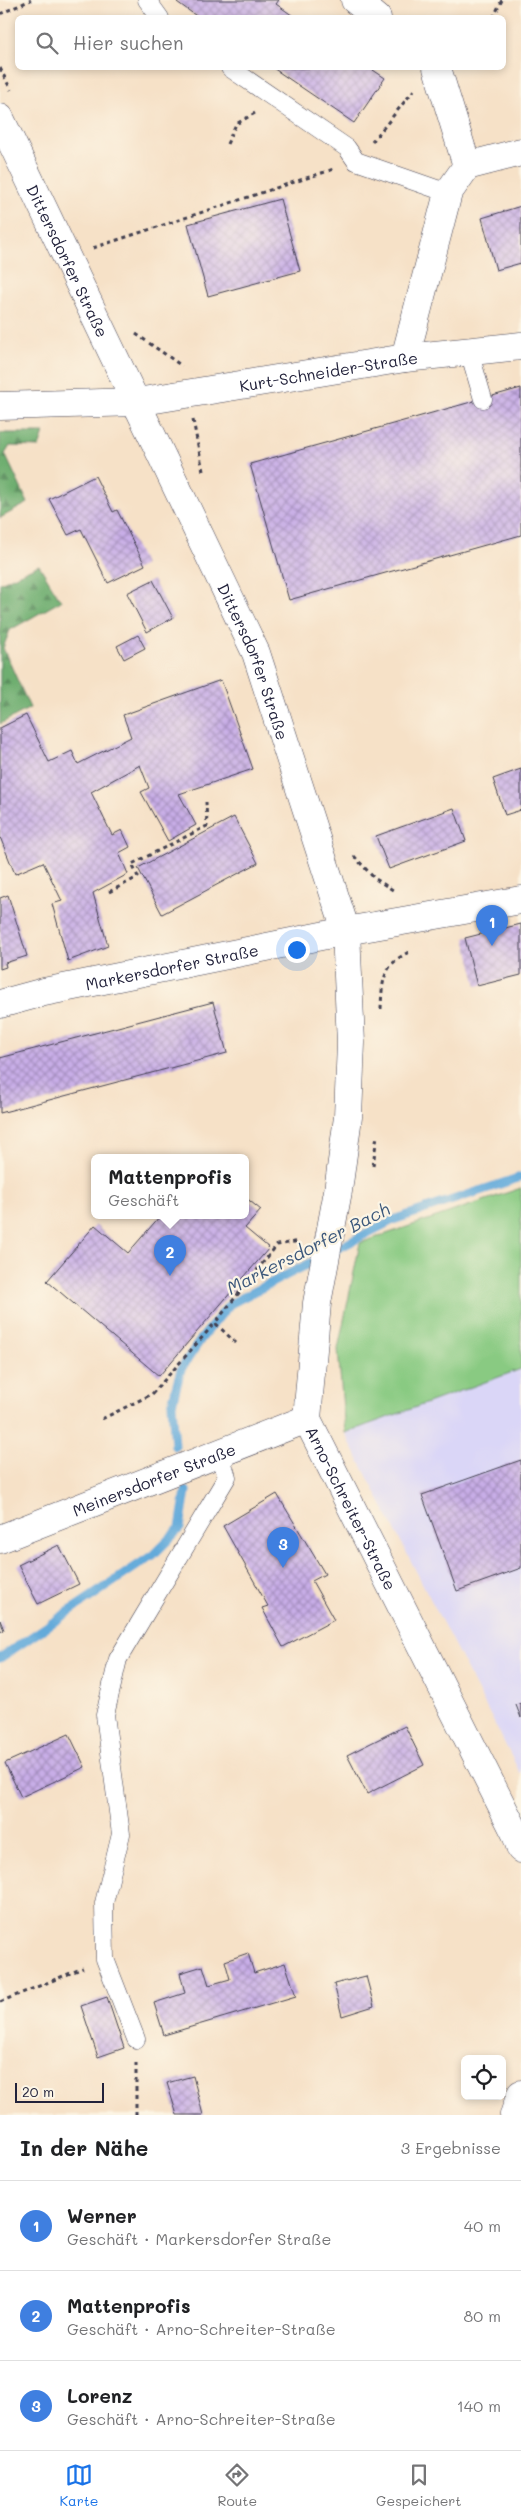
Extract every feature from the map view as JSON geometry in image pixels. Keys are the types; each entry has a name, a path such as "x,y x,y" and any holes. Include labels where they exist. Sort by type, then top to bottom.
{"street":[{"path":"355,0 373,15"},
{"path":"438,70 467,166"},
{"name":"Dittersdorfer Straße","path":"0,118 256,653 346,931"},
{"path":"405,358 448,193 467,166 521,152"},
{"name":"Kurt-Schneider-Straße","path":"137,402 405,358 521,346"},
{"path":"0,406 137,402"},
{"name":"Markersdorfer Straße","path":"0,1004 44,992 346,931 521,900"},
{"name":"Arno-Schreiter-Straße","path":"346,931 351,1044 348,1117 330,1237 317,1303 307,1419 516,1834 521,1848"},
{"name":"Meinersdorfer Straße","path":"0,1539 307,1419"},
{"path":"514,2115 521,2094"}],"lane":[{"path":"147,0 158,15"},
{"path":"233,70 347,148 356,161 448,193"},
{"path":"470,351 483,399"},
{"path":"136,2039 105,1959 104,1903 121,1834 105,1714 118,1659 227,1477 220,1454"}],"path":[{"path":"0,14 31,0"},
{"path":"494,15 502,0"},
{"path":"66,258 237,199 356,161 414,89"},
{"path":"226,144 236,124 277,100"},
{"path":"109,892 138,877 132,864 207,826 206,802"},
{"path":"102,1419 152,1394 215,1323 277,1245 330,1237"},
{"path":"215,1323 236,1343"},
{"path":"0,2002 105,1959"},
{"path":"136,2039 136,2115"}],"shaded area":[{"path":"521,1188 521,1775 345,1433 338,1349 360,1243"}],"green space":[{"path":"0,433 44,433 39,447 10,446 5,454 28,503 0,518"},
{"path":"39,565 61,601 10,630 3,648 30,708 0,724 0,583"},
{"path":"521,1188 521,1369 345,1433 338,1349 360,1243"}],"building":[{"path":"179,0 279,0 276,4 292,15 195,15 177,2"},
{"path":"276,70 373,70 385,78 354,123"},
{"path":"280,199 300,271 208,296 188,224"},
{"path":"521,206 521,263 496,270 482,218"},
{"path":"521,388 521,535 289,600 250,464"},
{"path":"95,476 113,512 117,510 145,565 108,583 81,529 68,535 49,499"},
{"path":"153,580 173,618 147,632 127,593"},
{"path":"138,635 145,648 124,659 117,646"},
{"path":"221,680 253,769 179,794 196,825 168,841 141,792 149,788 140,765 91,792 112,835 122,830 130,847 119,853 128,874 93,893 108,946 68,961 52,904 62,901 43,862 15,874 0,837 0,728 26,715 49,762 72,751 78,764 131,737 123,715"},
{"path":"521,769 521,810 505,815 493,779"},
{"path":"454,808 466,841 389,869 376,836"},
{"path":"234,817 258,863 162,914 138,868"},
{"path":"8,895 27,956 5,963 6,967 0,969 0,898"},
{"path":"521,924 521,975 477,986 465,938"},
{"path":"213,1002 227,1053 0,1113 0,1058"},
{"path":"249,1200 261,1210 245,1228 269,1248 159,1376 47,1281 95,1225 128,1253 158,1219 249,1219"},
{"path":"521,1460 521,1568 457,1591 422,1495"},
{"path":"277,1494 325,1574 312,1581 334,1620 283,1647 262,1608 268,1606 223,1526"},
{"path":"59,1545 79,1584 38,1604 18,1565"},
{"path":"0,1620 4,1630 0,1632"},
{"path":"521,1703 521,1718 516,1705"},
{"path":"405,1726 424,1765 367,1794 347,1755"},
{"path":"69,1734 85,1767 21,1797 5,1763"},
{"path":"248,1953 254,1973 285,1963 296,1996 164,2035 154,2003 185,1993 180,1973 203,1966 209,1985 230,1979 225,1961"},
{"path":"366,1976 374,2006 342,2016 334,1984"},
{"path":"107,1997 124,2048 98,2057 81,2006"},
{"path":"193,2076 203,2115 177,2115 167,2083"}],"waterway":[{"name":"Markersdorfer Bach","path":"331,1252 393,1220 521,1177"},
{"name":"Markersdorfer Bach","path":"175,1446 172,1404 181,1369 201,1339 230,1304 320,1258"},
{"name":"Markersdorfer Bach","path":"0,1658 153,1555 180,1528 186,1491"}],"place":[{"name":"Werner","path":"492,946"},
{"name":"Mattenprofis","path":"170,1276"},
{"name":"Lorenz","path":"283,1568"}]}
